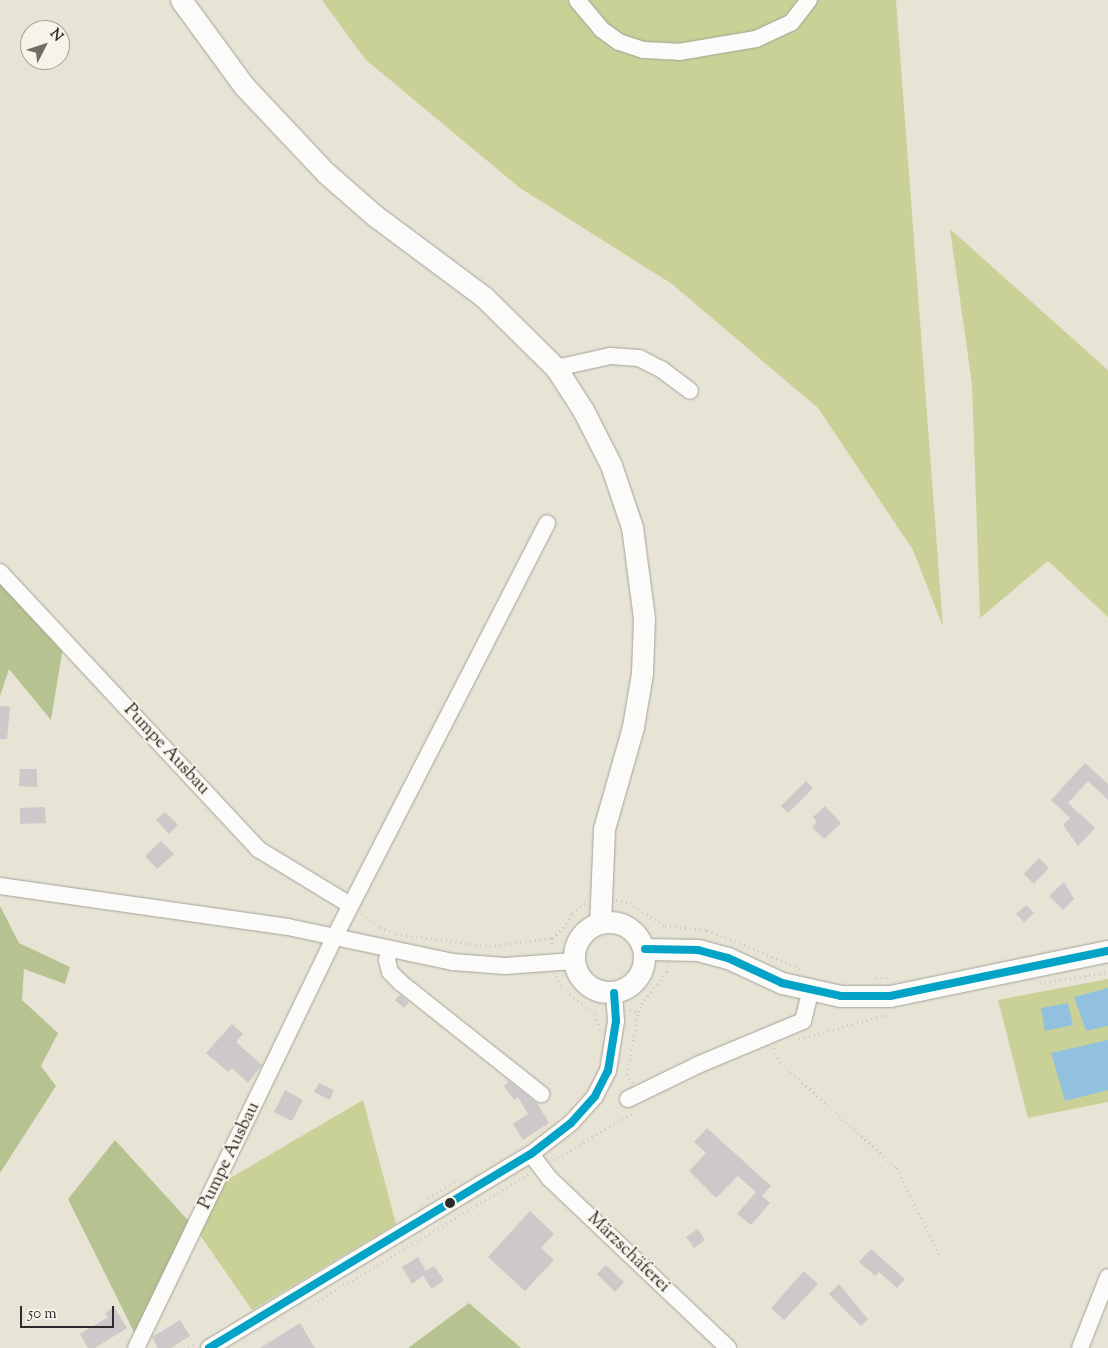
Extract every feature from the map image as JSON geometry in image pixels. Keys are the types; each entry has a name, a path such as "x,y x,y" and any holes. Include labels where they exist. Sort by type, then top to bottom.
{"main road":[{"path":"181,0 244,86 326,173 374,215 484,297 556,368 598,437 622,496 637,557 644,618 642,673 633,727 604,829 600,923"},
{"path":"600,923 621,924 632,930 645,949 638,978 616,1002 584,982 564,962 581,935 600,923"},
{"path":"645,949 698,950 728,958 782,983 810,992 840,996 890,996 1108,951"}],"street":[{"path":"577,0 601,29 619,42 644,50 679,52 756,39 791,23 810,0"},
{"path":"556,368 610,356 639,358 661,369 690,391"},
{"name":"Pumpe Ausbau","path":"136,1348 350,905 547,523"},
{"name":"Pumpe Ausbau","path":"0,572 258,849 350,905"},
{"path":"0,886 335,936 389,950 453,962 496,965 564,962"},
{"path":"389,950 387,960 390,972 401,983 541,1094"},
{"path":"634,1096 771,1041 803,1021 810,992"},
{"path":"206,1343 536,1161 595,1096 608,1071 616,1002"},
{"name":"Märzschäferei","path":"536,1161 728,1348"},
{"path":"1080,1348 1108,1277"}],"path":[{"path":"350,905 380,927 396,934 448,943 490,946 552,938 564,962 557,982 596,1014 600,1034"},
{"path":"304,1309 536,1161 647,1104 634,1096 627,1075 641,1004 667,972 665,926 686,927 736,940 807,971"},
{"path":"1031,984 1108,972"},
{"path":"873,978 897,977"},
{"path":"596,1014 616,1002 638,1012"},
{"path":"790,1042 896,1013"},
{"path":"771,1041 782,1045"},
{"path":"764,1051 771,1041"},
{"path":"771,1041 780,1062 897,1168 941,1258"},
{"path":"422,1202 459,1179"},
{"path":"188,1348 206,1343"}],"green space":[{"path":"322,0 896,0 943,627 913,550 818,408 672,284 520,188 365,59"},
{"path":"950,229 1108,370 1108,617 1048,561 980,618 972,384"},
{"path":"0,584 63,647 51,720 9,669 0,696"},
{"path":"0,906 19,943 70,967 65,984 24,969 22,1000 58,1033 41,1066 56,1086 0,1173"},
{"path":"1108,979 1108,1102 1028,1118 998,1000"},
{"path":"363,1100 396,1224 252,1310 195,1228 227,1180"},
{"path":"115,1140 195,1228 139,1342 68,1199"},
{"path":"469,1303 521,1348 408,1348"}],"water":[{"path":"1108,988 1108,1026 1086,1031 1074,997"},
{"path":"1068,1003 1073,1025 1045,1031 1041,1008"},
{"path":"1108,1040 1108,1090 1065,1101 1051,1053"}],"building":[{"path":"0,706 10,707 7,739 0,739"},
{"path":"1085,763 1108,784 1108,800 1088,781 1068,803 1095,828 1078,846 1063,825 1070,818 1051,800"},
{"path":"20,769 37,769 37,787 19,786"},
{"path":"806,781 813,788 788,813 781,806"},
{"path":"825,806 841,823 824,839 812,827 817,822 813,817"},
{"path":"45,807 46,823 20,824 20,808"},
{"path":"165,812 178,825 169,834 156,820"},
{"path":"161,841 174,854 157,869 145,856"},
{"path":"1039,858 1049,868 1034,884 1024,874"},
{"path":"1064,882 1074,899 1063,910 1049,896"},
{"path":"1026,905 1034,913 1024,922 1016,914"},
{"path":"400,995 409,1002 404,1008 395,1000"},
{"path":"232,1024 243,1034 236,1042 262,1065 248,1083 232,1068 228,1072 206,1053"},
{"path":"507,1080 537,1103 549,1123 523,1140 513,1124 528,1114 518,1097 514,1100 504,1086 508,1083"},
{"path":"319,1083 334,1090 330,1100 314,1092"},
{"path":"285,1090 303,1100 292,1121 274,1112"},
{"path":"707,1128 771,1186 762,1196 770,1203 751,1225 737,1214 756,1192 738,1176 716,1198 689,1171 706,1153 694,1142"},
{"path":"530,1211 554,1234 541,1248 554,1260 525,1291 488,1257"},
{"path":"698,1229 705,1240 694,1248 686,1237"},
{"path":"871,1249 905,1279 897,1288 879,1272 875,1276 859,1262"},
{"path":"418,1257 426,1271 434,1266 444,1280 432,1289 423,1276 412,1284 402,1267"},
{"path":"606,1265 624,1282 615,1292 597,1274"},
{"path":"804,1271 818,1284 784,1320 771,1308"},
{"path":"839,1284 868,1319 861,1326 829,1294"},
{"path":"114,1307 127,1328 95,1348 88,1348 80,1334 108,1317 105,1313"},
{"path":"180,1320 190,1336 171,1348 158,1348 152,1337"},
{"path":"300,1323 315,1348 260,1348"}],"transit line":[{"path":"645,949 698,950 728,958 782,983 841,996 890,996 1108,951"},
{"path":"209,1348 531,1154 571,1123 595,1096 608,1071 616,1021 614,993"}]}
